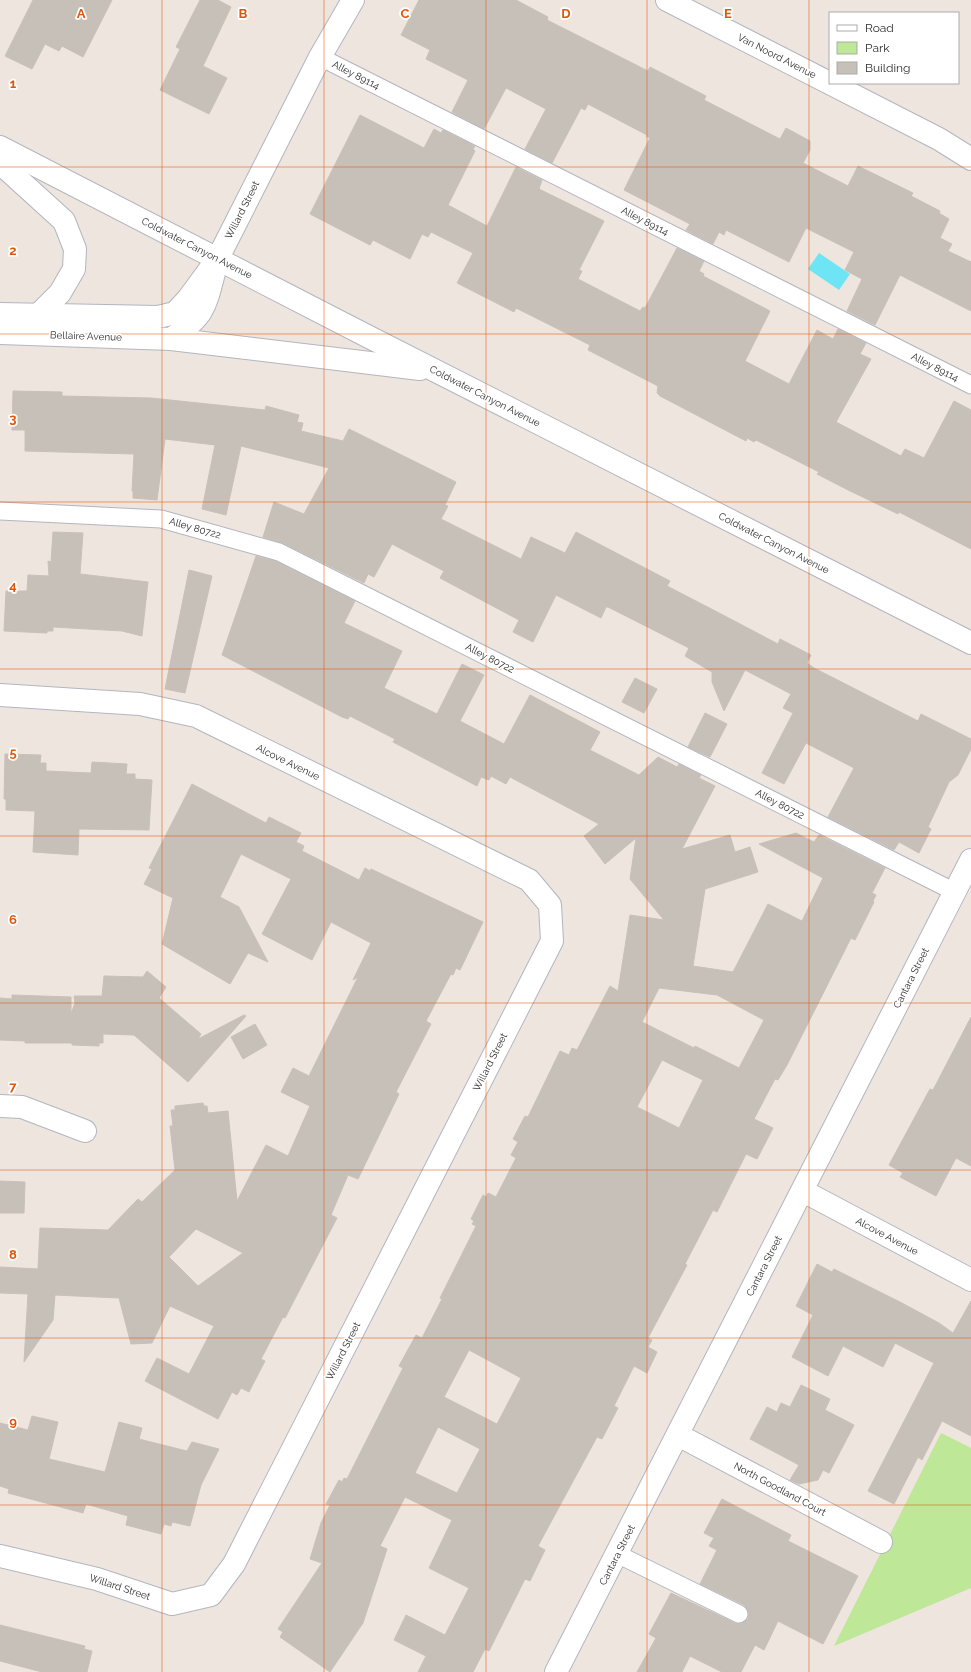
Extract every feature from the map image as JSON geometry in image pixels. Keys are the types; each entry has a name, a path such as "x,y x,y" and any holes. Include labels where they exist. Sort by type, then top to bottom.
{"street":[{"name":"Willard Street","path":"0,314 37,316 158,317 175,313 188,299 218,258 320,57 353,0"},
{"name":"Van Noord Avenue","path":"667,0 829,83"},
{"name":"Van Noord Avenue","path":"831,84 939,139 971,159"},
{"name":"Coldwater Canyon Avenue","path":"0,147 971,643"},
{"path":"0,163 64,221 75,249 74,269 60,293 37,316"},
{"path":"171,339 192,324 206,305 218,258"},
{"name":"Bellaire Avenue","path":"0,333 171,339 437,371"},
{"name":"Alcove Avenue","path":"0,695 140,704 196,716 529,880 550,905"},
{"name":"Cantara Street","path":"556,1672 971,860"},
{"name":"Willard Street","path":"0,1556 97,1579 172,1604 211,1595 234,1564 552,941 550,905"},
{"path":"0,1106 22,1107 85,1131"},
{"name":"Alcove Avenue","path":"803,1191 971,1280"},
{"name":"North Goodland Court","path":"678,1435 881,1542"}],"lane":[{"name":"Alley 89114","path":"320,57 971,385"},
{"name":"Alley 80722","path":"0,511 161,519 279,552 955,892"},
{"path":"617,1554 739,1614"}],"green space":[{"path":"941,1433 971,1448 971,1588 834,1646"}],"water":[{"path":"819,253 850,274 839,290 808,269"}],"building":[{"path":"33,0 112,0 83,57 62,46 59,51 45,44 32,69 5,56"},
{"path":"200,0 218,0 231,7 203,66 227,78 209,114 160,90 180,49 176,47"},
{"path":"419,0 516,0 548,17 547,20 648,71 650,67 706,96 704,100 780,139 786,128 810,141 810,150 803,163 848,186 858,166 913,193 911,196 940,211 939,213 949,219 940,238 952,244 948,251 971,262 971,311 900,275 875,325 847,311 862,279 845,270 854,252 806,228 789,262 726,230 724,235 719,232 713,244 686,230 690,224 624,190 650,138 588,104 585,110 581,108 552,163 525,149 546,109 506,88 484,129 452,112 468,80 426,59 430,50 401,35"},
{"path":"360,115 424,148 434,129 441,133 443,130 475,146 473,149 475,151 448,205 487,226 516,167 542,180 539,189 604,221 579,270 582,271 578,279 640,311 643,307 645,308 677,248 704,261 699,271 704,274 703,276 770,311 745,361 789,384 817,330 833,339 838,329 866,343 860,354 871,359 836,422 901,456 905,449 924,458 954,401 971,410 971,549 899,512 898,514 848,490 817,474 819,472 756,440 754,442 747,438 746,441 660,396 657,393 658,386 588,350 590,345 516,308 514,312 457,283 473,253 431,232 428,237 422,234 410,259 373,240 370,245 310,214"},
{"path":"13,391 62,392 62,396 151,398 265,410 266,406 299,415 297,422 303,423 301,431 343,441 349,429 456,482 445,505 448,506 441,519 521,559 531,537 565,553 576,532 670,581 667,586 778,644 780,639 811,655 807,663 814,668 918,721 921,714 971,739 971,749 958,775 949,782 928,827 931,829 919,853 899,842 894,850 828,817 854,768 806,743 784,784 762,773 793,713 783,708 791,694 745,670 724,711 712,682 712,672 685,656 689,648 608,607 606,607 601,618 556,595 533,642 513,632 519,620 440,578 444,571 392,544 374,577 368,574 364,583 283,543 263,537 274,502 304,514 329,468 241,446 226,515 202,509 215,445 165,439 157,500 133,498 134,454 25,451 25,430 12,430"},
{"path":"53,532 83,533 80,574 148,582 142,636 122,631 53,627 53,631 47,631 47,633 4,631 6,591 27,591 28,575 49,576 48,561 51,562"},
{"path":"256,556 275,561 355,601 344,623 402,651 384,688 437,714 462,664 484,675 460,721 504,744 530,695 600,732 590,750 639,775 658,757 677,767 679,764 701,775 699,778 715,786 682,849 730,835 735,852 750,847 758,872 705,889 693,966 733,972 768,904 802,921 823,878 759,844 796,833 814,842 819,835 885,868 872,893 876,895 873,901 874,902 855,940 851,938 787,1065 778,1080 775,1079 754,1119 773,1128 757,1159 746,1154 717,1212 713,1210 685,1264 687,1265 648,1338 652,1340 648,1347 657,1352 647,1373 634,1366 614,1406 618,1408 602,1439 597,1437 538,1546 545,1550 530,1581 525,1579 489,1651 485,1649 473,1672 418,1672 426,1656 394,1640 406,1615 445,1635 469,1588 429,1568 452,1520 405,1497 380,1546 387,1549 363,1623 330,1672 280,1637 283,1632 278,1629 322,1563 310,1559 321,1523 330,1505 326,1504 339,1480 342,1482 344,1478 347,1479 403,1368 399,1366 416,1335 422,1338 442,1299 440,1298 476,1226 472,1224 474,1221 471,1219 483,1195 486,1197 488,1193 496,1197 516,1158 511,1155 518,1142 513,1139 525,1116 528,1117 560,1051 569,1055 572,1048 577,1050 610,986 618,991 630,915 664,920 630,879 636,838 605,864 584,836 599,824 510,777 506,784 491,776 489,780 481,777 477,786 393,742 395,739 350,716 348,719 342,717 222,655","holes":["659,988 717,995 764,1020 739,1068 695,1046 694,1048 642,1022","662,1060 703,1080 679,1128 637,1107","469,1350 521,1378 497,1424 444,1397","438,1427 480,1449 457,1493 415,1473"]},
{"path":"189,570 212,576 185,693 165,689"},
{"path":"635,678 657,689 644,713 622,702"},
{"path":"705,713 727,724 710,757 688,747"},
{"path":"5,754 41,755 40,763 46,763 46,771 91,773 92,762 127,764 126,774 135,774 135,779 152,780 149,830 79,829 78,855 33,852 35,811 6,810 6,799 4,799"},
{"path":"192,784 266,823 269,817 301,833 296,842 304,846 302,851 359,880 365,868 370,871 371,869 483,922 460,970 456,968 453,975 451,974 426,1021 431,1024 396,1092 399,1094 358,1179 348,1175 331,1215 337,1218 285,1318 283,1317 261,1359 265,1361 249,1392 241,1388 237,1395 232,1392 218,1419 145,1381 157,1358 189,1374 214,1326 170,1306 152,1343 131,1344 119,1298 55,1295 53,1320 24,1362 28,1294 0,1293 0,1267 38,1269 40,1228 108,1230 138,1199 142,1202 175,1170 170,1126 173,1126 171,1110 175,1110 175,1106 203,1103 204,1106 207,1106 208,1113 228,1111 237,1201 266,1145 288,1156 310,1106 281,1092 293,1068 309,1076 358,977 353,980 371,943 331,922 312,960 262,934 291,879 241,854 220,897 239,907 268,962 248,953 230,984 162,944 173,898 144,884 152,869 149,868","holes":["196,1229 243,1253 198,1286 169,1257"]},
{"path":"147,971 166,987 159,998 201,1034 198,1039 244,1015 246,1016 188,1082 134,1035 103,1034 103,1043 99,1043 99,1046 72,1045 72,1043 25,1043 25,1041 0,1040 0,998 12,999 12,995 71,997 71,1014 75,1003 74,996 102,996 104,976 143,977"},
{"path":"971,1017 971,1166 956,1158 936,1196 900,1177 903,1173 889,1165 930,1089 933,1090"},
{"path":"255,1024 267,1045 243,1059 231,1037"},
{"path":"0,1181 25,1182 24,1213 0,1213"},
{"path":"817,1264 832,1272 834,1269 900,1302 939,1323 953,1333 971,1301 971,1436 942,1421 922,1460 918,1457 894,1504 868,1491 934,1363 895,1343 883,1367 843,1346 828,1376 792,1357 813,1315 796,1306"},
{"path":"801,1385 830,1399 825,1410 854,1425 829,1473 823,1470 818,1480 799,1484 790,1480 799,1465 750,1439 767,1407 777,1412 781,1403 790,1407"},
{"path":"32,1416 58,1422 49,1459 105,1472 119,1422 142,1428 139,1439 187,1451 192,1442 219,1449 201,1485 190,1526 172,1522 171,1526 164,1524 161,1534 126,1525 128,1516 86,1504 83,1513 8,1493 9,1489 0,1486 0,1423 28,1430"},
{"path":"722,1499 791,1535 788,1541 858,1576 823,1644 778,1621 764,1650 755,1645 741,1672 722,1672 690,1656 682,1672 637,1672 656,1638 649,1634 671,1593 735,1623 740,1624 748,1619 749,1613 744,1605 700,1584 717,1550 709,1546 714,1538 704,1533"},
{"path":"0,1625 85,1646 84,1649 92,1651 87,1672 42,1672 0,1661"}]}
